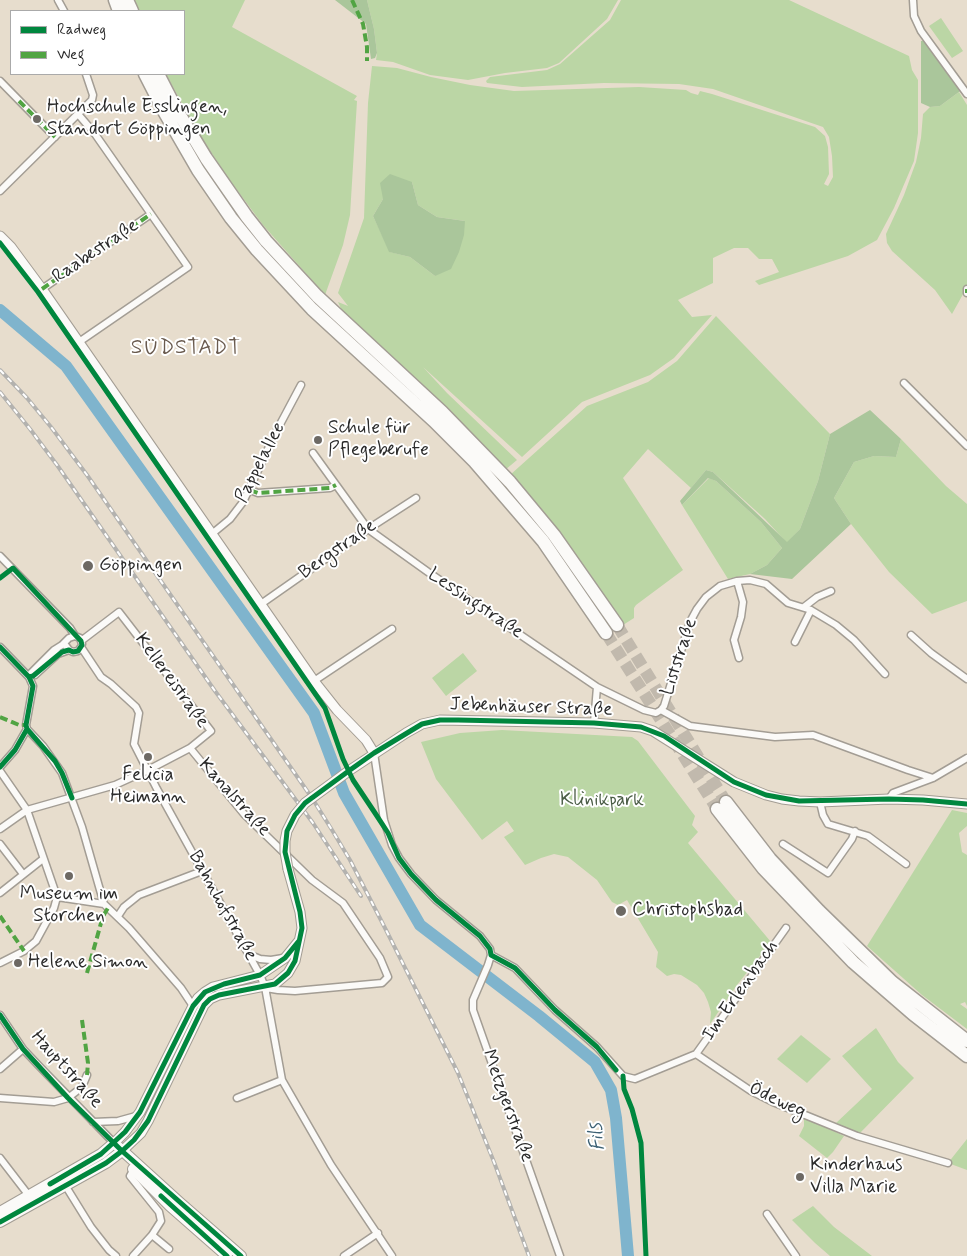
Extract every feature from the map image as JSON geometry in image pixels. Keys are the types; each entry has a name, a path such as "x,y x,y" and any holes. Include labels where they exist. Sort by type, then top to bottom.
{"highway":[{"path":"146,75 165,113 213,192 257,250 312,309 434,421 494,482 543,541 611,629 554,534 510,482 442,412 317,296 266,241 206,158 159,75"},
{"path":"967,1041 892,982 826,918 721,806 763,868 853,962 913,1014 967,1056"}],"main road":[{"path":"0,236 11,247 42,289 314,681 337,710 360,733 374,753"},
{"name":"Jebenhäuser Straße","path":"201,1012 210,999 219,995 276,984 288,973 295,961 302,928 300,912 284,852 287,831 295,815 305,802 374,753 422,724 440,720 594,723 641,727 653,731 742,786 782,799 820,802 889,799 967,804"},
{"path":"0,1222 101,1154 125,1132 137,1116 193,1006 205,992 260,975 285,958 300,940"},
{"path":"0,1212 65,1185 106,1162 122,1151 141,1132 201,1012 193,1006"},
{"path":"114,1143 170,1206 227,1256"},
{"path":"135,1166 241,1256"}],"street":[{"path":"913,0 914,16 921,31 967,94"},
{"path":"0,191 92,100 93,95 86,75"},
{"path":"0,81 55,137"},
{"path":"78,114 95,134 188,267 78,342"},
{"name":"Raabestraße","path":"42,289 151,214"},
{"path":"904,383 967,446"},
{"name":"Pappelallee","path":"213,533 230,519 250,490 276,432 302,385"},
{"name":"Lessingstraße","path":"313,453 368,528 428,572 597,686 644,710 656,713 661,710"},
{"path":"250,490 258,493 330,488 336,485"},
{"name":"Bergstraße","path":"261,604 368,528 416,498"},
{"path":"0,556 70,628 81,644 76,652 69,650 58,654 29,678"},
{"name":"Liststraße","path":"661,710 664,706 690,622 696,609 706,597 720,586 737,582 750,580 760,582 771,588 788,603 811,610 836,625 854,640 885,674"},
{"path":"737,582 743,602 742,617 734,640 739,658"},
{"path":"804,607 817,597 831,591"},
{"path":"795,642 811,610"},
{"name":"Kellereistraße","path":"0,829 27,810 115,785 148,770 190,748 211,731 119,612 81,644"},
{"path":"314,681 392,629"},
{"path":"911,635 931,653 967,679"},
{"path":"29,678 31,673 49,655 69,638 75,636"},
{"path":"66,642 69,650"},
{"name":"Bahnhofstraße","path":"81,644 101,677 136,708 139,717 134,744 202,872 260,975 282,1080 331,1165 392,1256"},
{"path":"0,646 29,678 33,686 26,725 55,761 62,773 72,798 104,904"},
{"path":"594,723 597,686"},
{"path":"661,710 690,726 773,737 813,735 933,778"},
{"path":"0,767 15,750 28,729"},
{"name":"Kanalstraße","path":"190,748 229,798 312,880 343,903 380,958 388,977 382,983 295,991 264,987"},
{"path":"374,753 384,820 392,845 399,858 411,874 436,900 484,940 490,949 491,955 515,968 555,1010 597,1047 623,1076 635,1079 696,1054"},
{"path":"889,799 893,793 933,778 967,758"},
{"path":"0,771 27,810 57,897 54,908 36,941 24,952 0,962"},
{"path":"820,802 823,816 828,824 868,836 906,864"},
{"path":"783,844 828,873 852,839 855,831"},
{"path":"0,844 23,874"},
{"path":"0,893 43,859"},
{"path":"118,916 124,907 139,895 202,872"},
{"path":"57,897 104,904 118,916 166,971 193,1006"},
{"name":"Im Erlenbach","path":"696,1054 786,928"},
{"path":"248,954 260,959 285,958"},
{"name":"Metzgerstraße","path":"491,955 474,1000 473,1010 476,1023 560,1256"},
{"name":"Hauptstraße","path":"0,1015 23,1048 68,1098 114,1143"},
{"path":"0,1069 23,1048"},
{"name":"Ödeweg","path":"696,1054 752,1091 780,1106 857,1136 948,1163"},
{"path":"0,1098 54,1102 68,1098 82,1087 87,1076"},
{"path":"237,1098 282,1080"},
{"path":"93,1122 118,1121 137,1116"},
{"path":"0,1158 32,1199"},
{"path":"133,1256 152,1235 161,1221 159,1212 130,1176 135,1166"},
{"path":"65,1185 91,1227 116,1256"},
{"path":"767,1214 796,1256"},
{"path":"344,1256 378,1233"},
{"path":"152,1235 169,1248"}],"green space":[{"path":"135,0 245,0 232,27 357,96 354,100 357,101 350,215 343,245 325,295 263,225 225,174 193,124 167,75 185,75 185,10 139,10"},
{"path":"335,0 367,0 374,29 377,53 375,58 371,59 366,24"},
{"path":"367,0 618,0 607,19 559,63 547,68 468,80 430,75 393,62 376,60 374,29"},
{"path":"621,0 789,0 909,56 912,70 918,80 918,133 914,161 894,208 877,240 848,256 759,285 755,281 779,272 772,259 759,259 748,248 734,248 713,258 713,283 678,300 692,317 712,315 674,358 650,375 582,402 522,457 423,367 447,393 517,460 505,470 447,408 343,313 338,302 348,306 338,293 364,218 368,103 372,66 397,68 470,85 514,91 639,87 686,90 698,95 700,91 815,127 825,136 828,147 829,174 824,184 828,186 833,177 829,137 823,127 713,89 679,84 604,83 522,87 487,83 486,81 490,77 547,70 560,64 610,20","holes":["412,182 418,205 437,217 465,221 435,276 410,257 390,252 373,216 383,199"]},
{"path":"941,18 963,51 952,58 929,26"},
{"path":"926,40 963,89 940,106 930,107 921,103 921,41"},
{"path":"959,92 967,105 967,287 952,314 935,290 892,251 887,243 886,234 904,195 916,162 923,114 930,107 940,106"},
{"path":"390,174 412,182 418,205 437,217 465,221 464,235 451,269 435,276 410,257 389,252 373,216 383,199 380,183"},
{"path":"716,316 830,434 818,481 800,529 787,543 765,519 713,472 706,470 691,488 648,449 623,478 683,570 636,605 634,608 634,618 623,625 588,571 556,528 510,475 587,406 648,382 677,361"},
{"path":"870,410 901,439 896,457 874,456 854,462 834,498 851,524 792,579 750,574 767,565 782,548 761,522 716,481 708,478 682,505 680,501 706,470 713,472 787,542 800,529 818,481 830,434"},
{"path":"901,439 946,486 967,504 967,601 932,614 889,572 851,524 834,498 854,462 874,456 896,457"},
{"path":"709,478 716,481 761,522 782,548 767,565 750,574 728,579 682,505"},
{"path":"463,653 477,671 446,696 432,678"},
{"name":"Klinikpark","path":"502,730 632,737 638,741 695,816 692,825 698,832 688,843 771,942 737,985 710,1024 711,1012 708,1002 704,993 697,985 681,975 667,976 656,967 658,952 627,900 618,905 612,902 597,880 568,857 554,854 525,865 504,837 514,831 507,821 482,840 436,779 421,742 460,733"},
{"path":"952,810 967,813 967,826 959,833 962,852 967,855 967,1006 965,1002 960,1004 967,1009 967,1029 922,995 867,946"},
{"path":"876,1028 898,1062 914,1078 860,1133 835,1124 872,1089 842,1056"},
{"path":"801,1035 831,1059 807,1083 777,1059"},
{"path":"804,1117 844,1136 827,1158 799,1136 804,1126"},
{"path":"967,1139 967,1170 948,1163"},
{"path":"813,1206 834,1227 872,1256 830,1256 792,1220"}],"waterway":[{"name":"Fils","path":"0,310 66,366 314,713 344,793 420,925 539,1016 595,1062 611,1090 616,1118 628,1256"}],"tunnel":[{"path":"617,625 726,802"},
{"path":"606,633 717,809"}],"railway":[{"path":"0,370 27,398 87,475 312,798 350,860 458,1073 529,1256"},
{"path":"0,392 57,465 215,691 313,823 361,896"}],"marked path":[{"path":"352,0 363,24 367,47 367,61"},
{"path":"19,101 55,137"},
{"path":"42,289 151,214"},
{"path":"250,490 258,493 330,488 336,485"},
{"path":"0,717 19,725 26,725"},
{"path":"87,973 103,916 108,908"},
{"path":"0,916 24,951"},
{"path":"82,1020 88,1063 87,1075"}],"cycle path":[{"path":"0,243 38,292 325,708 343,759 353,780 388,833 399,858 411,874 436,900 480,936 490,949 491,955 515,968 555,1010 597,1047 616,1070"},
{"path":"0,578 13,568 81,641 82,645 78,651 73,652 69,650 62,652 33,676 29,677"},
{"path":"0,647 29,677 33,686 26,725 27,729 15,750 0,767"},
{"path":"0,1222 106,1163 134,1140 148,1121 204,1005 210,999 219,995 275,984 288,973 295,961 302,928 300,912 285,852 287,831 295,815 305,803 350,770 422,724 440,720 458,720 594,723 641,727 664,736 734,782 766,795 799,801 889,799 967,804"},
{"path":"27,729 55,761 72,798"},
{"path":"50,1184 101,1154 125,1132 140,1112 193,1006 205,992 224,984 260,975 285,958 298,942"},
{"path":"0,1015 23,1049 68,1098 122,1151 241,1256"},
{"path":"623,1076 624,1089 632,1109 641,1143 646,1256"},
{"path":"161,1196 227,1256"}],"place":[{"name":"Hochschule Esslingen, Standort Göppingen","path":"37,119"},
{"name":"Schule für Pflegeberufe","path":"318,440"},
{"name":"Göppingen","path":"88,566"},
{"name":"Felicia Heimann","path":"148,757"},
{"name":"Museum im Storchen","path":"69,876"},
{"name":"Christophsbad","path":"621,911"},
{"name":"Helene Simon","path":"18,963"},
{"name":"Kinderhaus Villa Marie","path":"800,1177"}],"district":[{"name":"SÜDSTADT","path":"186,349"}]}
